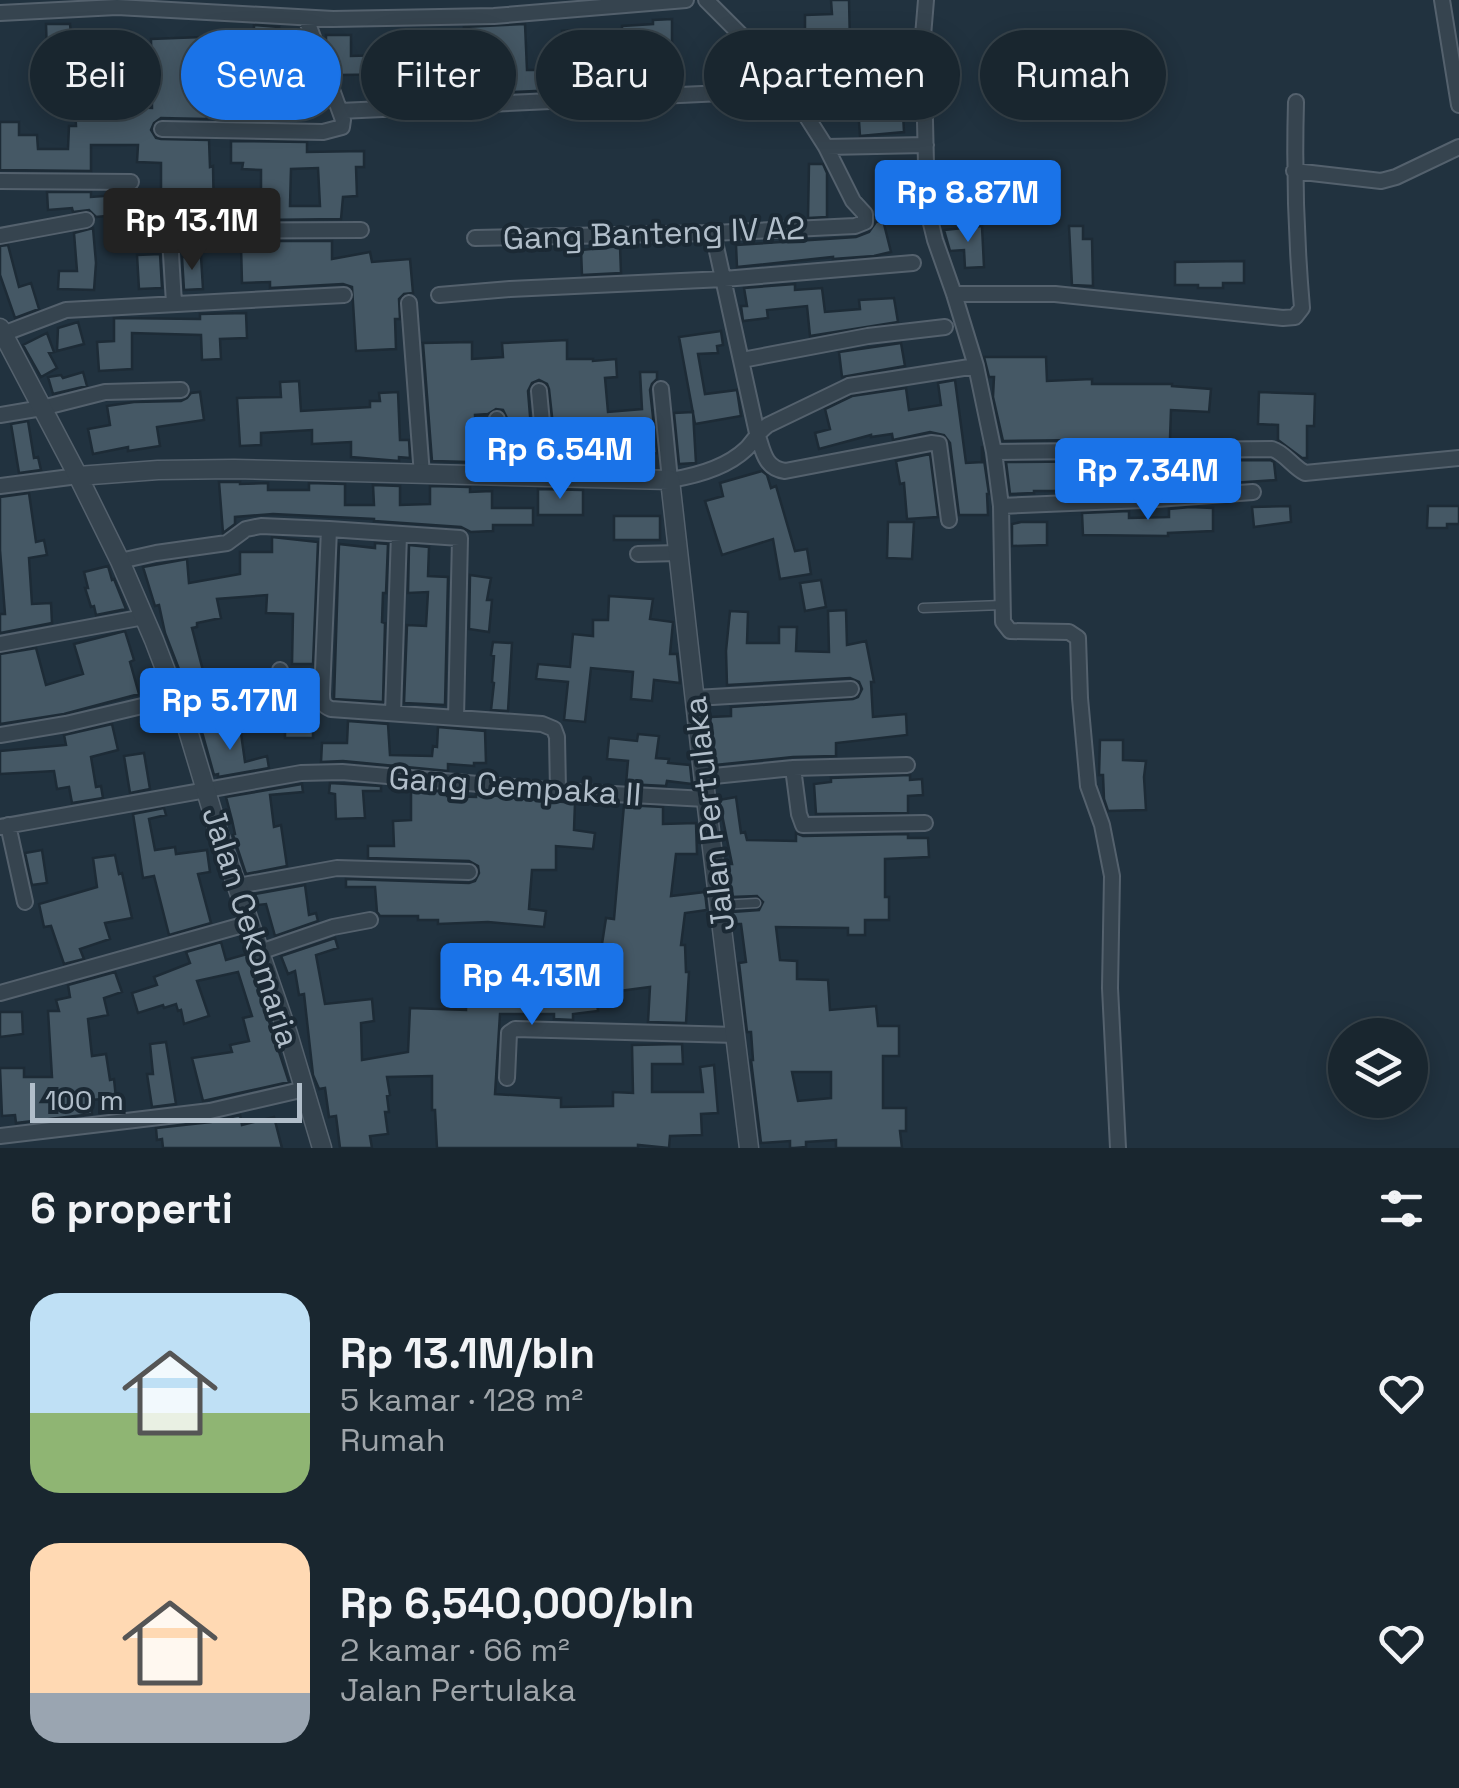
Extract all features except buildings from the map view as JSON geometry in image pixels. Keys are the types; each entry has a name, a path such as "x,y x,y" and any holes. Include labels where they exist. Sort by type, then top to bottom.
{"street":[{"path":"0,13 117,3 219,6 306,18 494,16 686,0"},
{"path":"706,0 736,30"},
{"path":"926,0 927,207 976,366 994,452 1001,506 1004,625 1010,631 1070,632 1078,638 1088,786 1102,825 1112,876 1110,988 1118,1148"},
{"path":"1442,0 1459,105"},
{"path":"306,18 310,30"},
{"path":"341,111 704,94"},
{"path":"954,294 1055,294 1295,317 1302,308 1296,244 1296,102"},
{"path":"162,128 330,131 342,127 341,119"},
{"path":"809,120 826,147 926,145"},
{"path":"1294,170 1382,181 1459,146"},
{"name":"Gang Banteng IV A2","path":"475,238 860,225 866,214 853,202 826,147"},
{"path":"0,182 130,182"},
{"path":"0,236 86,220"},
{"path":"174,303 172,231 361,230"},
{"path":"713,232 766,460 776,470 785,472 939,444 949,520"},
{"path":"439,296 913,263"},
{"path":"1,332 66,310 344,295"},
{"path":"409,303 422,475"},
{"path":"742,360 944,326"},
{"name":"Jalan Cekomaria","path":"1,332 78,476 144,616 186,724 322,1148"},
{"path":"0,486 158,470 234,469 670,480 730,460 747,448 757,433 792,411 848,386 976,366"},
{"path":"0,414 105,392 181,390"},
{"path":"661,390 670,480"},
{"path":"539,391 547,476"},
{"path":"497,419 499,475"},
{"path":"994,452 1272,449 1305,474 1459,458"},
{"name":"Jalan Pertulaka","path":"670,480 750,1148"},
{"path":"1001,506 1253,492"},
{"path":"120,561 227,543 246,529 260,526 457,537 461,540 456,718"},
{"path":"329,528 322,702 325,706 542,724 554,729 557,736 558,791"},
{"path":"393,713 399,534"},
{"path":"638,554 678,553"},
{"path":"0,644 144,616"},
{"path":"186,724 272,710 278,702 280,670"},
{"path":"695,698 851,689"},
{"path":"0,735 176,698"},
{"path":"704,777 792,768 907,765"},
{"path":"792,768 803,824 925,823"},
{"name":"Gang Cempaka II","path":"4,826 302,772 706,799"},
{"path":"4,826 25,902"},
{"path":"238,886 337,868 469,872"},
{"path":"260,952 333,927 370,920"},
{"path":"0,994 250,923"},
{"path":"507,1078 507,1047 510,1032 515,1028 736,1035"},
{"path":"0,1136 210,1112 304,1089"}],"lane":[{"path":"923,608 1002,605"},
{"path":"720,905 756,902"}]}
